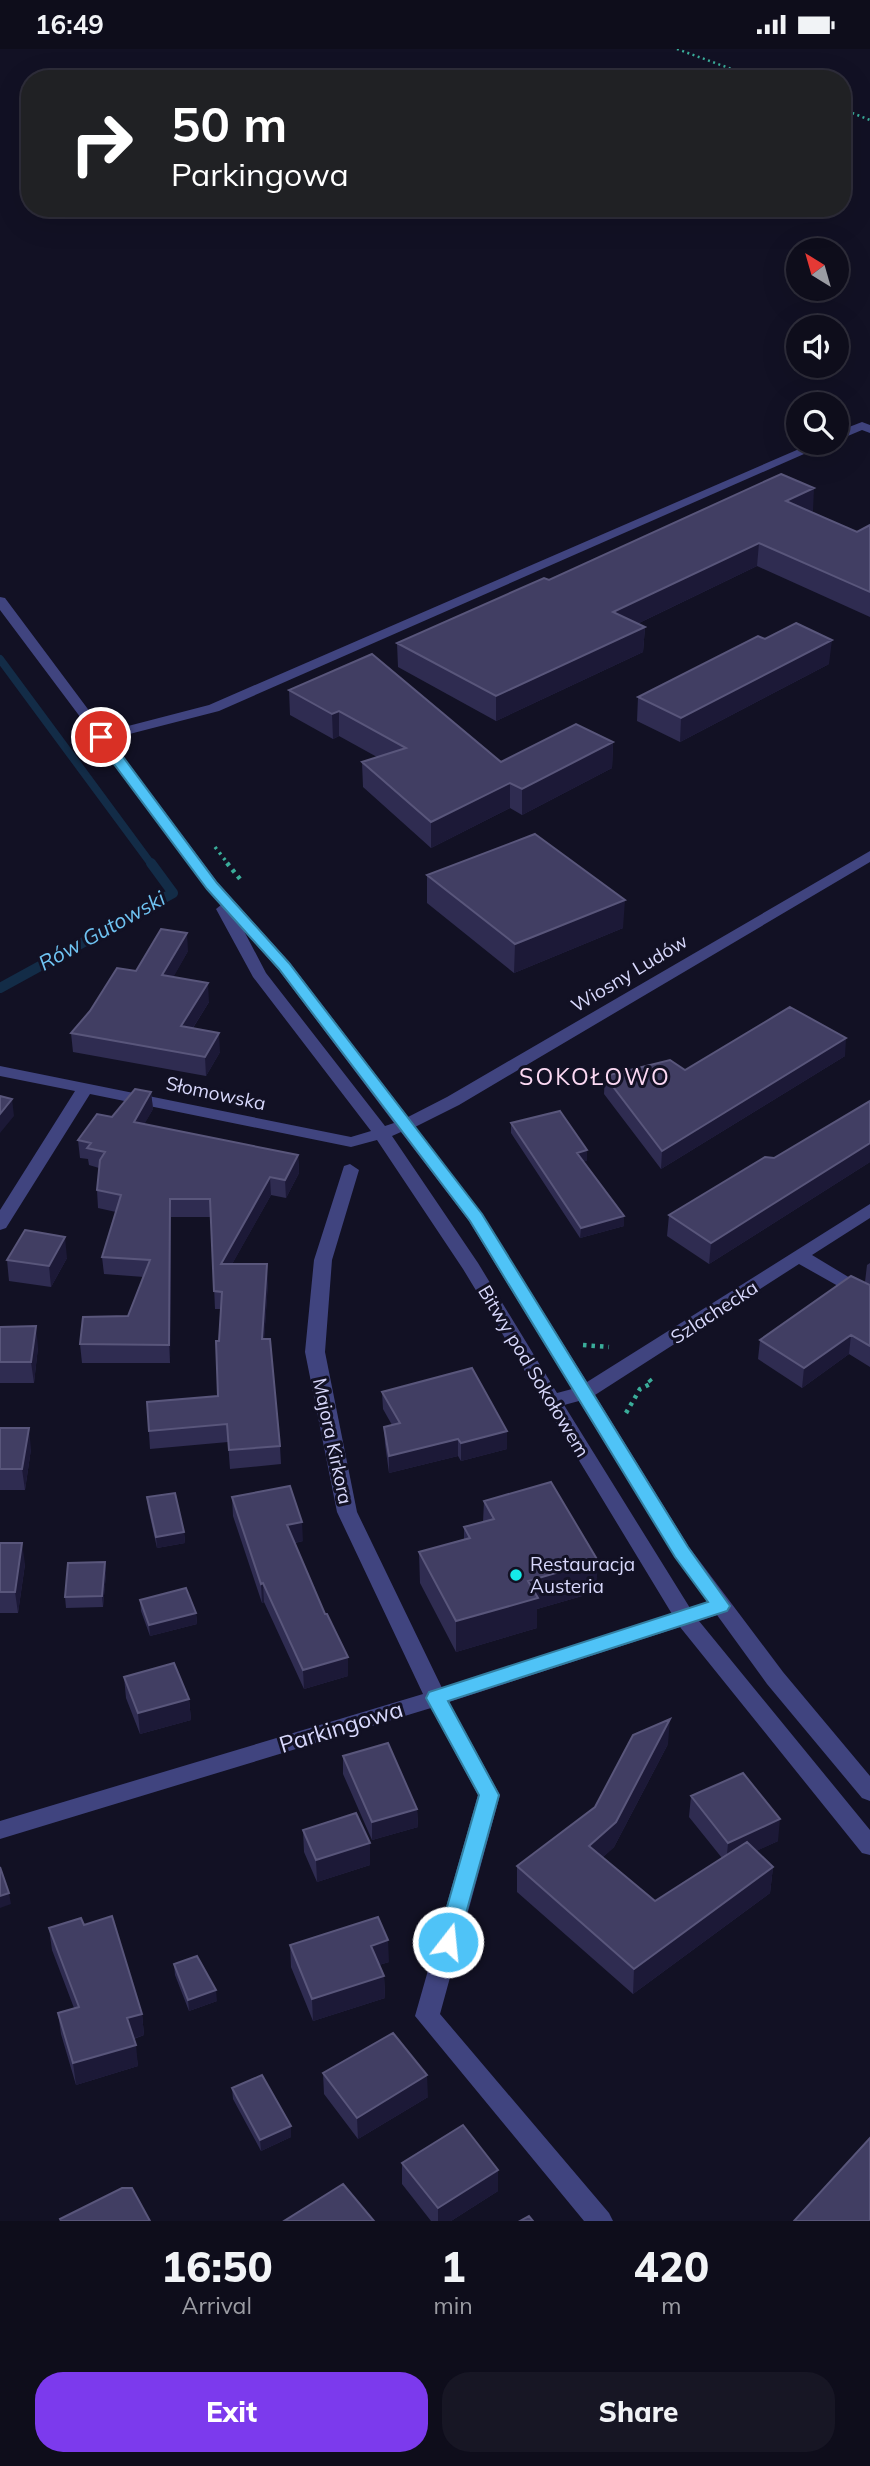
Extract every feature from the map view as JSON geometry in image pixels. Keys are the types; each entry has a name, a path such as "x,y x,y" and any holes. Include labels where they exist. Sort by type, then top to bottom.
{"street":[{"path":"849,432 862,426 870,429"},
{"path":"101,737 214,708 795,455"},
{"name":"Bitwy pod Sokołowem","path":"0,601 212,886 284,966 408,1125 492,1241 682,1552 775,1678 870,1792"},
{"name":"Wiosny Ludów","path":"382,1134 408,1125 870,856"},
{"name":"Bitwy pod Sokołowem","path":"212,886 259,974 382,1134 471,1267 686,1619 870,1846"},
{"name":"Słomowska","path":"0,1072 351,1142 382,1134"},
{"path":"0,1224 86,1088"},
{"name":"Majora Kirkora","path":"350,1170 323,1259 315,1352 347,1512 436,1698 489,1795 427,2016 600,2221"},
{"name":"Szlachecka","path":"553,1401 586,1392 636,1362 870,1210"},
{"path":"800,1255 870,1298"},
{"name":"Parkingowa","path":"0,1830 436,1698 720,1606"}],"path":[{"path":"677,49 734,70"},
{"path":"851,113 870,120"},
{"path":"623,1419 640,1389 652,1383 636,1362"}],"building":[{"path":"781,474 814,488 786,501 857,532 870,525 870,592 759,543 613,612 645,627 496,696 397,643 544,578 549,580"},
{"path":"796,623 832,640 681,718 638,697 758,636 765,639"},
{"path":"372,654 501,762 576,724 613,742 522,789 510,783 431,822 362,762 406,748 339,711 332,714 289,690"},
{"path":"535,834 625,900 515,944 427,875"},
{"path":"161,929 187,933 162,975 208,983 181,1026 219,1033 205,1057 71,1033 90,1011 117,968 136,971"},
{"path":"790,1007 846,1038 662,1151 605,1076 670,1060 685,1070"},
{"path":"135,1089 151,1092 134,1122 298,1155 285,1180 270,1177 221,1264 267,1264 262,1339 270,1339 280,1446 229,1450 227,1424 149,1431 147,1402 218,1396 216,1341 219,1341 222,1292 214,1291 210,1199 170,1199 169,1345 80,1344 83,1317 128,1316 150,1260 102,1257 121,1195 97,1190 100,1160 105,1152 87,1148 91,1143 78,1140 97,1114 112,1117"},
{"path":"0,1096 12,1099 0,1114"},
{"path":"870,1101 870,1143 711,1243 669,1215 765,1157 774,1158"},
{"path":"560,1111 587,1150 577,1153 624,1216 581,1228 511,1123"},
{"path":"25,1230 65,1237 49,1266 7,1260"},
{"path":"851,1276 870,1285 870,1346 851,1335 804,1368 760,1340"},
{"path":"36,1326 31,1362 0,1362 0,1327"},
{"path":"472,1368 507,1431 461,1443 458,1439 389,1456 384,1427 400,1423 382,1392"},
{"path":"0,1428 29,1428 22,1469 0,1469"},
{"name":"Restauracja Austeria","path":"551,1482 598,1561 528,1581 538,1598 456,1621 419,1552 470,1538 464,1527 494,1519 484,1501"},
{"path":"290,1486 302,1522 287,1525 325,1614 348,1657 303,1670 263,1583 261,1584 232,1497"},
{"path":"175,1493 184,1532 156,1537 147,1497"},
{"path":"0,1543 22,1543 15,1592 0,1592"},
{"path":"105,1562 102,1596 65,1597 68,1563"},
{"path":"186,1588 196,1613 149,1625 140,1600"},
{"path":"174,1663 189,1699 138,1713 124,1677"},
{"path":"670,1719 616,1822 589,1846 655,1901 747,1842 773,1867 634,1969 517,1866 595,1807 633,1735"},
{"path":"388,1743 417,1809 372,1822 343,1756"},
{"path":"743,1773 780,1819 728,1843 691,1796"},
{"path":"356,1813 370,1843 316,1860 303,1830"},
{"path":"0,1867 9,1893 0,1896"},
{"path":"112,1916 142,2014 127,2018 136,2045 73,2063 58,2013 79,2007 49,1928 81,1918 84,1925"},
{"path":"378,1917 388,1940 371,1946 384,1976 312,1999 290,1945"},
{"path":"197,1956 216,1990 188,2000 174,1964"},
{"path":"393,2033 427,2075 357,2118 323,2073"},
{"path":"262,2075 291,2126 260,2140 232,2088"},
{"path":"463,2125 498,2170 438,2208 402,2163"},
{"path":"870,2138 870,2221 794,2221"},
{"path":"343,2184 374,2221 284,2221"},
{"path":"122,2188 132,2188 150,2221 61,2221 60,2219"},
{"path":"529,2216 533,2221 520,2221"}],"waterway":[{"name":"Rów Gutowski","path":"0,659 152,865"},
{"name":"Rów Gutowski","path":"0,988 173,893 151,863"}],"place":[{"name":"Restauracja Austeria","path":"516,1575"}],"district":[{"name":"SOKOŁOWO","path":"595,1077"}],"route":[{"path":"101,737 212,886 284,966 408,1125 476,1218 507,1264 682,1552 720,1606 436,1698 489,1795 448,1942"}]}
